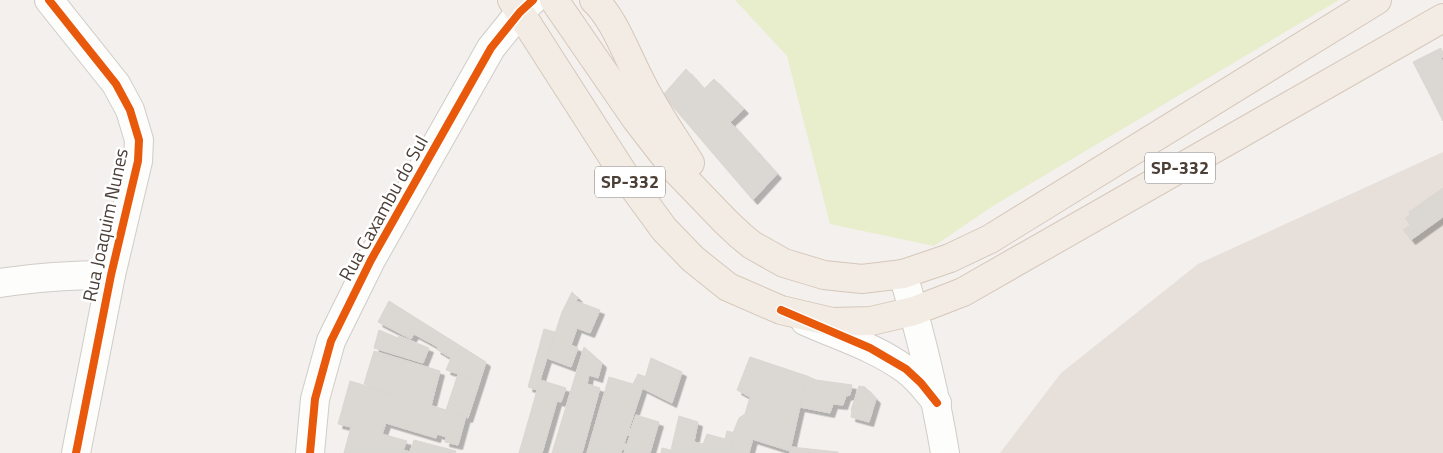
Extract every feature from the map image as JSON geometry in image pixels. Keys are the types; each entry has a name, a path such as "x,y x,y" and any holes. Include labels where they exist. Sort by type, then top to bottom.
{"main road":[{"name":"SP-332","path":"554,0 636,119 674,168 726,222 752,245 784,263 824,275 862,279 903,274 950,258 990,239 1377,0"},
{"path":"594,0 600,5 640,82 726,222"},
{"name":"SP-332","path":"522,4 583,113 622,173 664,229 693,259 728,287 781,310 832,322 871,321 914,311 963,292 1443,18"}],"street":[{"name":"Rua Joaquim Nunes","path":"49,0 116,84 130,110 139,140 138,161 111,275 76,453"},
{"name":"Rua Caxambu do Sul","path":"310,453 315,399 331,341 371,260 491,48 522,4"},
{"path":"903,274 937,403 945,453"},
{"path":"0,283 24,279 111,275"},
{"path":"781,310 870,348 906,369 921,383 937,403"}],"shaded area":[{"path":"1443,152 1443,453 1000,453 1061,373 1198,264"}],"green space":[{"path":"735,0 1339,0 993,206 934,246 830,224 787,56"}],"building":[{"path":"1441,48 1443,53 1441,58 1443,62 1443,89 1430,95 1413,62"},
{"path":"686,69 704,89 714,79 744,109 730,122 777,174 753,200 663,95"},
{"path":"1443,89 1443,121 1430,95"},
{"path":"1443,188 1443,217 1411,240 1403,230 1410,225 1405,218 1410,215 1409,212"},
{"path":"572,292 578,298 576,301 600,310 590,333 577,328 571,345 578,348 571,367 547,358 562,312"},
{"path":"389,301 486,362 480,381 446,370 451,358 436,349 438,347 414,334 411,339 378,322"},
{"path":"544,329 555,332 537,390 528,387"},
{"path":"379,330 429,348 423,363 374,348"},
{"path":"584,347 602,363 598,378 589,375 587,384 600,388 582,453 552,453"},
{"path":"374,351 440,371 431,406 364,384"},
{"path":"750,357 807,376 790,451 733,433 739,418 745,414 750,397 737,390"},
{"path":"651,358 682,372 672,403 642,388"},
{"path":"458,374 480,381 468,418 446,410"},
{"path":"638,374 646,377 621,453 587,453 609,377 633,384"},
{"path":"807,376 816,380 852,385 850,395 846,396 843,405 833,404 830,413 800,407"},
{"path":"540,380 566,388 561,402 557,401 542,453 519,453"},
{"path":"350,381 466,416 458,445 445,442 446,437 437,434 436,438 386,423 382,434 407,441 403,450 410,452 414,440 456,451 455,453 344,453 351,427 338,424"},
{"path":"859,386 865,387 876,399 869,422 851,417 851,410"},
{"path":"636,415 659,422 650,453 624,453 625,450 622,448 624,444 627,444 630,436 627,435 629,428 631,429"},
{"path":"679,416 698,422 694,442 703,444 707,434 725,439 727,431 735,433 728,453 661,453 662,448 671,450"},
{"path":"735,433 753,438 749,453 728,453"},
{"path":"791,447 838,452 838,453 790,453"}],"cycle path":[{"path":"49,0 116,84 130,110 139,140 138,161 111,275 76,453"},
{"path":"310,453 315,399 331,341 371,260 491,48 520,12 533,0"},
{"path":"781,310 870,348 906,369 921,383 937,403"}]}
